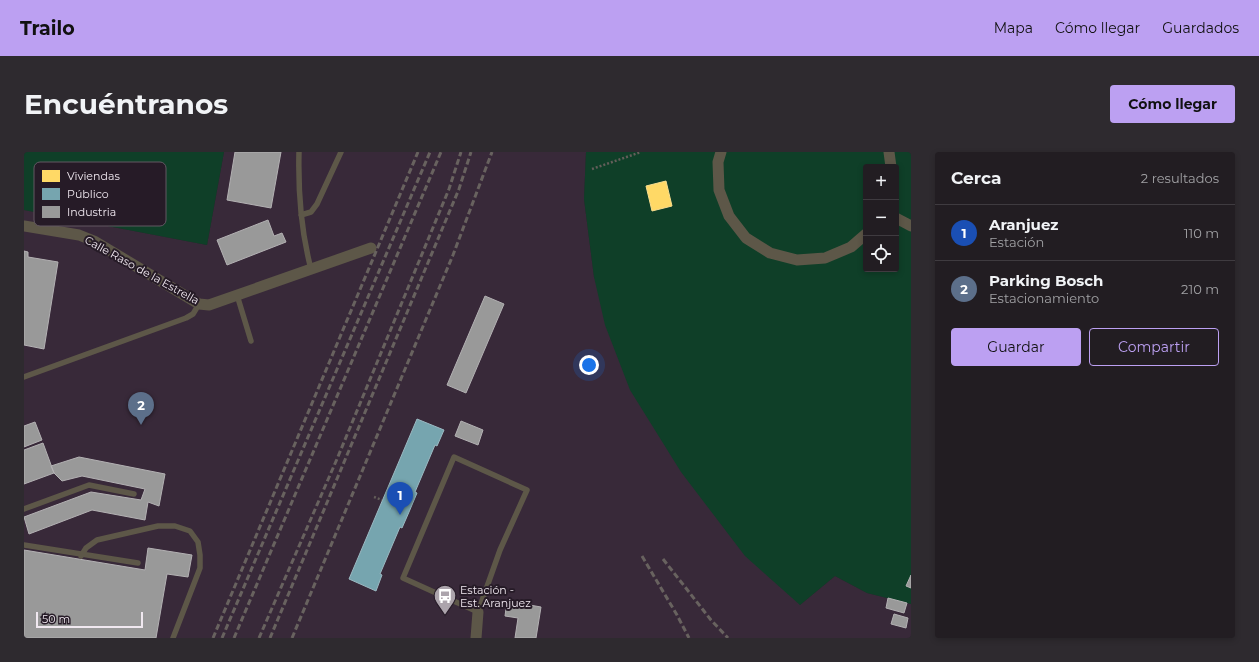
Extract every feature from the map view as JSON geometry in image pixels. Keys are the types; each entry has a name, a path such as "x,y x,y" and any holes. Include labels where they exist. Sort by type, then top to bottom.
{"street":[{"path":"721,152 718,162 719,190 729,216 746,238 770,253 797,260 825,258 851,247 864,236"},
{"path":"889,152 891,164"},
{"path":"899,220 911,226"},
{"name":"Calle Raso de la Estrella","path":"24,226 79,235 94,241 199,304 209,305 371,248"},
{"path":"476,638 478,612"}],"lane":[{"path":"299,152 298,181 300,215 304,244 311,269"},
{"path":"300,215 311,212 317,204 341,152"},
{"path":"237,296 252,341"},
{"path":"24,377 186,318 193,314 199,304"},
{"path":"454,457 527,490 500,550 478,612 403,578 454,457"},
{"path":"24,509 89,485 134,494"},
{"path":"81,556 86,548 97,540 158,526 175,526 190,531 198,542 200,568 173,638"},
{"path":"24,546 138,564"}],"path":[{"path":"592,169 641,152"},
{"path":"374,497 382,500"}],"shaded area":[{"path":"224,152 586,152 584,199 594,277 800,605 835,576 867,593 911,604 911,638 24,638 24,210 34,212 34,226 108,226 207,245"}],"green space":[{"path":"24,152 224,152 207,245 108,226 166,226 166,162 34,162 34,212 24,210"},
{"path":"586,152 911,152 911,604 867,593 835,576 800,605 745,556 681,472 630,390 605,325 594,277 584,199"}],"building: Viviendas":[{"path":"666,181 672,206 652,211 646,186"}],"building: Público":[{"path":"417,419 444,430 437,446 435,445 415,492 417,493 409,512 402,528 400,527 380,574 382,575 376,591 349,579"}],"building: Industria":[{"path":"235,152 281,152 271,208 227,200"},
{"path":"268,220 274,236 282,233 286,242 227,265 217,240"},
{"path":"24,251 28,252 28,257 58,262 44,349 24,345"},
{"path":"485,296 504,304 466,393 447,385"},
{"path":"461,421 483,430 478,445 455,436"},
{"path":"35,422 42,440 24,447 24,426"},
{"path":"43,443 54,473 24,484 24,450"},
{"path":"79,457 165,474 159,506 148,502 145,520 92,510 29,534 24,517 91,492 141,500 145,489 82,476 62,481 54,473 51,466"},
{"path":"148,548 192,555 188,577 167,574 156,638 24,638 24,550 145,570"},
{"path":"911,575 911,588 906,586"},
{"path":"888,598 907,603 904,613 886,608"},
{"path":"507,601 541,607 536,638 515,638 518,618 505,616"},
{"path":"894,614 908,618 906,628 891,624"}],"railway":[{"path":"213,638 418,152"},
{"path":"222,638 430,152"},
{"path":"234,638 441,152"},
{"path":"259,638 337,459 449,189 461,152"},
{"path":"270,638 459,189 471,152"},
{"path":"292,638 453,255 492,152"},
{"path":"642,556 689,638"},
{"path":"663,559 711,620 728,638"}],"place":[{"name":"Parking Bosch","path":"141,425"},
{"name":"Aranjuez","path":"400,515"},
{"name":"Estación - Est. Aranjuez","path":"445,616"}]}
